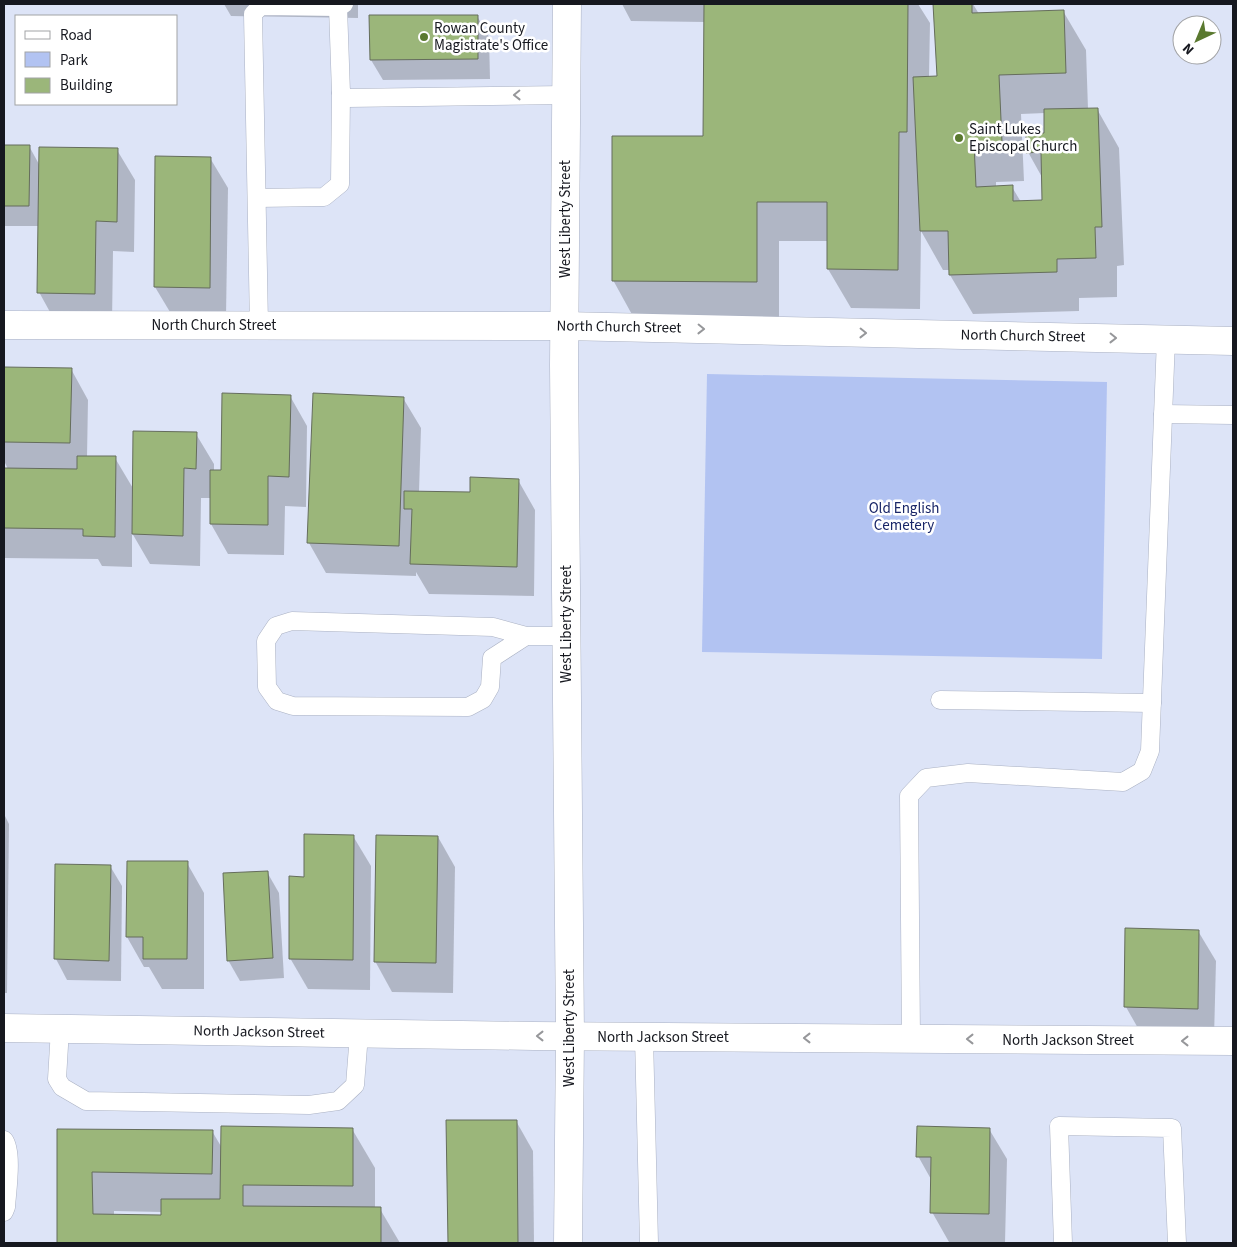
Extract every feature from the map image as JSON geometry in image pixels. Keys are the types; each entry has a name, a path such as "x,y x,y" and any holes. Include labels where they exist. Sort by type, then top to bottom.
{"street":[{"name":"West Liberty Street","path":"566,4 564,326 570,1036 568,1243"},
{"name":"North Church Street","path":"4,325 564,326 1233,341"},
{"name":"North Jackson Street","path":"4,1028 359,1034 1233,1041"}],"lane":[{"path":"257,198 324,197 340,184 341,6 261,6 253,14 257,198 260,325"},
{"path":"341,93 346,98 566,95"},
{"path":"911,1039 909,796 926,778 968,773 1123,782 1142,771 1150,750 1166,339"},
{"path":"1163,414 1233,415"},
{"path":"526,636 492,658 490,687 483,699 468,707 293,706 277,702 266,687 266,642 276,626 292,622 493,627 526,636 566,636"},
{"path":"940,700 1152,703"},
{"path":"60,1029 58,1079 62,1087 86,1101 309,1105 338,1101 355,1085 359,1034"},
{"path":"644,1037 649,1243"},
{"path":"1063,1243 1058,1126 1172,1128 1177,1243"},
{"path":"4,1140 8,1155 6,1207 4,1212"}],"green space":[{"name":"Old English Cemetery","path":"707,374 1107,382 1102,659 702,652"}],"building":[{"path":"704,4 908,4 907,132 899,132 898,270 827,269 827,202 757,202 757,282 612,281 612,136 703,136"},
{"name":"Saint Lukes Episcopal Church","path":"933,4 972,4 972,13 1064,10 1066,73 999,75 1002,142 974,143 976,187 1013,185 1013,201 1042,200 1041,152 1026,153 1026,134 1044,133 1044,109 1098,108 1102,227 1095,227 1096,258 1057,259 1057,272 949,275 948,231 920,231 913,77 937,76"},
{"name":"Rowan County Magistrate's Office","path":"369,15 478,15 478,59 370,60"},
{"path":"4,145 30,145 29,206 4,206"},
{"path":"39,147 118,148 117,222 96,221 95,294 37,293"},
{"path":"155,156 211,157 210,288 154,287"},
{"path":"4,367 72,368 70,443 4,442"},
{"path":"222,393 291,395 289,477 268,476 268,525 210,524 210,470 221,470"},
{"path":"313,393 404,397 399,546 307,543"},
{"path":"133,431 197,432 196,469 184,468 183,536 132,534"},
{"path":"77,456 116,456 115,537 83,536 83,529 4,528 4,468 77,469"},
{"path":"470,477 519,479 517,567 410,564 412,509 404,509 404,491 470,492"},
{"path":"304,834 354,835 353,960 289,959 289,876 304,877"},
{"path":"376,835 438,836 436,963 374,962"},
{"path":"127,861 188,861 187,959 143,959 143,937 126,937"},
{"path":"55,864 111,865 109,961 54,959"},
{"path":"268,871 273,958 227,961 223,873"},
{"path":"1125,928 1199,930 1198,1009 1124,1007"},
{"path":"446,1120 517,1120 518,1243 448,1243"},
{"path":"221,1126 353,1128 353,1186 243,1185 243,1206 381,1207 381,1243 57,1243 57,1129 213,1130 212,1174 92,1172 93,1214 161,1215 161,1199 220,1199"},
{"path":"917,1126 990,1128 989,1214 930,1213 931,1157 916,1157"}],"place":[{"name":"Rowan County Magistrate's Office","path":"424,37"},
{"name":"Saint Lukes Episcopal Church","path":"959,138"}]}
